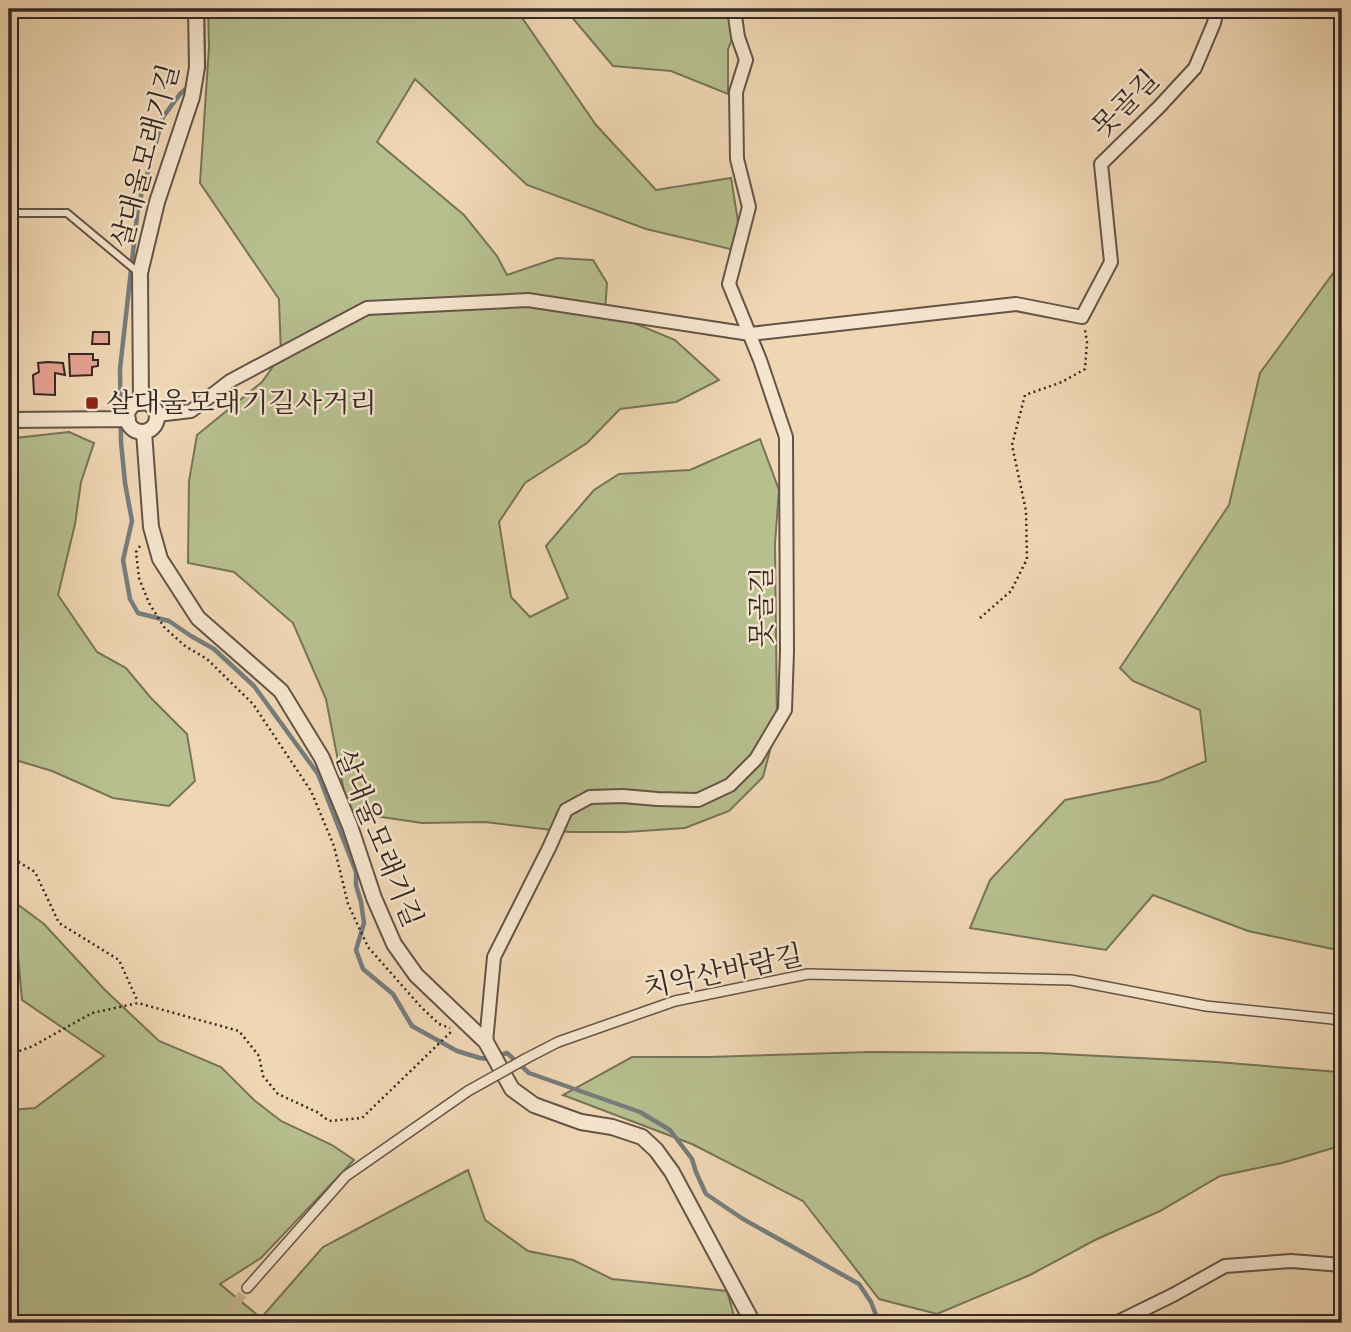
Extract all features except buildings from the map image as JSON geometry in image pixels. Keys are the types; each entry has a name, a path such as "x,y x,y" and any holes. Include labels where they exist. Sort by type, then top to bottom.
{"street":[{"name":"살대울모래기길","path":"141,403 137,270 192,97 197,67 196,9"},
{"name":"못골길","path":"489,1046 494,957 566,810 590,797 698,800 730,785 756,759 785,710 786,437 760,360 729,284 750,207 737,159 736,92 746,61 738,37 734,9"},
{"name":"못골길","path":"1082,317 1111,262 1101,164 1195,68 1217,9"},
{"path":"157,415 191,411 230,382 367,308 528,300 750,334 1017,304 1082,317"},
{"path":"141,403 152,406 157,415 155,424 144,432 135,430 126,419 130,409 141,403"},
{"path":"9,420 126,419"},
{"name":"살대울모래기길","path":"144,432 151,527 160,559 198,618 281,691 322,758 394,944 416,975 489,1046 512,1089 534,1105 581,1122 612,1127 642,1137 656,1150 672,1172 753,1323"},
{"name":"치악산바람길","path":"247,1288 346,1176 468,1091 558,1042 674,1001 808,974 1071,980 1206,1006 1342,1020"},
{"path":"1116,1323 1225,1266 1291,1261 1342,1265"}],"lane":[{"name":"살대울모래기길","path":"9,214 67,213 137,270"}],"path":[{"path":"980,618 1012,591 1027,559 1026,511 1012,445 1025,395 1062,382 1085,369 1087,342 1082,317"},
{"name":"살대울모래기길","path":"151,527 136,552 139,578 149,603 164,628 185,646 207,659 253,704 311,790 334,846 348,904 368,947"},
{"path":"9,856 35,872 59,923 119,960 138,1003"},
{"path":"9,1055 33,1046 92,1013 138,1003 239,1031 259,1056 263,1076 278,1094 317,1112 329,1121 362,1118 453,1030"}],"green space":[{"path":"208,9 516,9 596,125 656,190 731,178 743,252 646,229 527,185 415,79 377,142 464,215 497,256 507,275 557,258 593,260 607,283 605,311 675,340 719,380 676,402 620,409 587,443 525,483 499,522 511,597 530,617 568,598 546,546 594,490 619,474 690,470 760,439 779,490 775,543 777,724 763,777 729,811 685,828 627,832 569,832 485,822 422,823 348,812 326,699 293,623 234,572 188,563 189,481 197,435 262,382 281,355 279,299 200,183 209,47"},
{"path":"565,9 745,9 728,49 728,94 671,71 613,66"},
{"path":"1342,261 1342,951 1248,931 1153,895 1106,950 970,928 990,880 1065,800 1159,781 1206,761 1200,710 1133,681 1120,668 1229,505 1260,373"},
{"path":"69,432 94,443 81,482 75,524 58,595 97,652 126,668 187,734 195,781 169,806 113,798 52,771 9,758 9,441"},
{"path":"9,898 44,924 104,989 159,1041 221,1067 254,1100 281,1121 332,1145 354,1160 261,1258 220,1284 261,1318 323,1247 468,1170 485,1220 528,1251 573,1260 612,1279 727,1291 736,1323 9,1323 9,1110 35,1108 104,1056 22,1000 18,956 9,945"},
{"path":"870,1052 1041,1053 1217,1062 1338,1072 1340,1146 1282,1163 1220,1176 1160,1211 1095,1240 1030,1275 937,1314 879,1299 803,1201 692,1144 563,1095 632,1057"}],"waterway":[{"path":"202,72 203,9"},
{"path":"189,86 163,117 138,207 120,369 121,442 132,521 123,560 130,599 138,613 169,621 214,649 254,686 318,774 356,872 364,923 356,950 363,969 393,994 412,1026 457,1051 480,1058 488,1059 507,1053 529,1073 640,1112 670,1130 692,1159 706,1194 743,1219 859,1284 871,1302 879,1323"}],"tunnel":[{"path":"221,1323 247,1288"}],"place":[{"name":"살대울모래기길사거리","path":"92,403"}]}
